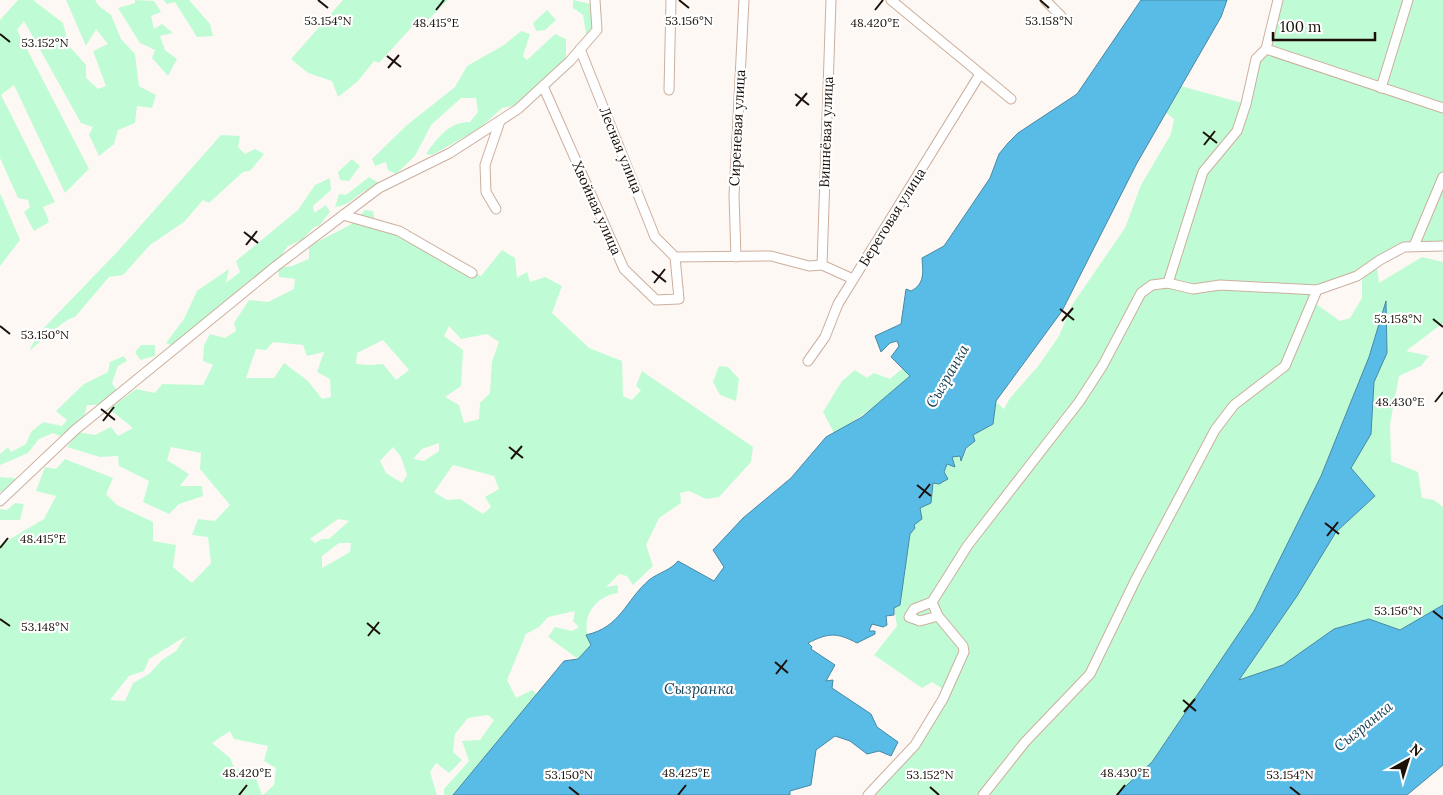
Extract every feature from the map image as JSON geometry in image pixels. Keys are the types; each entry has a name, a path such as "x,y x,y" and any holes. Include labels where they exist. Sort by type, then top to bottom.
{"street":[{"path":"0,501 75,430 276,266 343,215 379,188 450,153 518,109 597,30 594,0"},
{"path":"669,90 671,0"},
{"name":"Сиреневая улица","path":"736,257 734,195 744,0"},
{"name":"Вишнёвая улица","path":"822,265 831,0"},
{"path":"891,0 1011,99"},
{"path":"1045,0 1061,16"},
{"path":"1168,282 1204,172 1237,131 1246,104 1256,60 1266,49 1278,0"},
{"path":"1381,88 1408,0"},
{"name":"Лесная улица","path":"580,49 655,237 675,258"},
{"path":"1266,49 1443,108"},
{"name":"Береговая улица","path":"808,361 825,337 838,304 980,74"},
{"name":"Хвойная улица","path":"543,86 624,269 656,300 679,299 675,258"},
{"path":"496,209 486,192 485,165 500,121"},
{"path":"1414,246 1443,177"},
{"path":"343,215 399,231 472,273"},
{"path":"938,616 920,621 909,617 914,608 932,602 968,545 1079,402 1108,358 1141,292 1152,285 1168,282 1193,289 1220,285 1317,290 1357,276 1380,260 1404,247 1443,246"},
{"path":"675,258 771,256 809,266 822,265 853,279"},
{"path":"983,795 1025,742 1090,674 1136,579 1215,430 1234,405 1253,389 1275,376 1285,366 1317,290"},
{"path":"868,795 915,745 943,700 964,652 963,646 938,616 932,602"}],"green space":[{"path":"18,0 33,0 63,23 69,46 86,65 86,78 98,89 106,86 93,51 108,44 96,29 86,46 66,0 95,0 99,6 111,15 121,39 135,54 139,86 156,95 152,108 137,106 135,123 118,130 114,144 99,156 89,135 93,127 81,123 24,21 17,30 89,169 65,193 14,85 1,95 55,202 43,207 49,222 34,231 24,212 30,207 28,200 18,198 0,158 0,20"},
{"path":"135,0 154,1 161,12 151,16 154,29 162,24 173,33 160,36 165,50 177,59 168,76 152,58 155,50 140,43 118,8 135,3"},
{"path":"163,0 189,0 210,24 213,36 197,37 175,2 167,4"},
{"path":"343,0 448,0 425,23 420,18 379,63 374,61 357,82 338,97 332,81 308,73 291,59"},
{"path":"573,0 591,4 594,31 586,34 583,15 573,8"},
{"path":"1278,0 1443,0 1443,246 1409,246 1377,267 1379,283 1422,257 1443,262 1443,323 1406,351 1429,356 1421,366 1399,376 1390,424 1391,461 1418,472 1422,498 1434,500 1443,507 1443,605 1400,630 1369,619 1334,629 1283,665 1239,681 1297,596 1336,532 1375,496 1351,468 1371,434 1374,382 1387,353 1386,303 1369,357 1321,476 1254,611 1152,762 1116,795 868,795 901,758 947,692 932,682 922,688 874,655 897,626 894,608 900,605 910,534 920,508 933,483 944,472 947,464 954,466 952,457 960,456 962,460 973,435 993,424 995,401 1004,409 1010,398 1039,365 1059,336 1072,305 1125,228 1141,185 1171,134 1174,119 1166,113 1181,86 1246,104 1256,59 1266,49","holes":["1366,270 1362,281 1362,298 1350,318 1340,321 1316,304 1302,336 1317,290"]},
{"path":"547,10 556,20 545,30 536,31 533,23"},
{"path":"521,31 530,34 523,56 527,60 555,34 566,39 566,62 513,106 502,108 479,129 432,155 426,154 445,132 456,125 470,122 478,112 476,98 461,98 431,125 415,156 396,174 388,170 386,162 375,166 372,159 407,125 455,87 467,66 504,45"},
{"path":"221,135 240,136 238,147 245,154 255,149 264,154 250,171 243,172 209,203 203,200 184,222 150,245 123,275 109,277 75,317 59,326 29,351 38,334 118,251"},
{"path":"352,159 360,166 349,181 340,180 338,172"},
{"path":"369,177 379,183 375,188 364,191 346,204 335,207 339,194 346,195"},
{"path":"330,178 331,190 313,206 314,213 326,205 330,212 319,226 314,227 302,240 288,246 279,259 173,346 166,343 184,319 197,291 229,269 226,283 240,272 236,261 298,210 315,185"},
{"path":"0,193 20,240 0,266"},
{"path":"365,210 373,211 376,226 465,265 481,276 502,250 515,258 517,278 527,272 530,282 545,277 562,286 552,313 589,348 622,361 623,396 632,400 641,390 636,386 642,371 753,447 751,462 719,497 706,499 689,491 680,493 681,503 659,518 646,545 653,566 633,585 627,576 619,574 606,587 618,585 618,593 601,599 590,612 586,627 591,645 578,659 548,637 555,627 572,631 579,627 573,621 575,611 548,617 539,627 526,634 507,680 516,698 532,690 537,694 453,795 444,795 444,789 469,761 462,741 480,740 494,720 488,715 468,718 455,734 453,752 462,760 449,773 436,763 430,772 437,795 263,795 274,785 276,768 264,761 268,746 234,739 230,731 212,743 230,758 234,767 256,778 262,795 0,795 0,545 44,519 56,496 36,491 45,467 56,469 65,459 113,478 106,494 117,505 153,522 153,541 176,545 173,567 192,583 211,563 208,537 192,535 198,519 215,521 230,505 200,469 201,453 171,447 167,460 189,474 180,486 202,486 203,496 179,504 169,514 143,502 149,481 119,466 118,456 100,457 67,447 78,432 95,435 111,427 118,436 133,428 109,409 136,389 155,393 162,384 203,385 213,365 203,361 204,345 210,334 225,338 236,331 234,323 249,300 268,302 294,289 295,279 279,277 278,268 292,266 309,259 309,246 350,225","holes":["449,326 461,339 487,334 499,342 492,361 490,393 480,403 479,419 464,423 459,405 445,397 461,386 463,350 444,336","383,340 409,370 396,380 383,364 356,364 357,353","273,342 303,345 307,356 324,352 317,372 330,379 331,397 322,399 308,381 284,363 274,378 246,378 256,349 266,350","439,443 439,451 424,461 413,459 422,449","393,447 401,457 407,475 402,483 386,473 380,461","453,465 494,476 499,489 485,497 491,507 483,514 460,499 447,500 434,492","338,519 349,521 329,539 322,539 315,543 310,539","339,543 351,543 350,552 322,568 322,556","186,636 176,651 162,660 149,674 133,683 125,701 110,700 129,676 144,671 149,659"]},
{"path":"141,345 155,345 155,356 140,360 135,352"},
{"path":"124,356 127,361 118,366 112,383 117,391 100,411 97,405 87,405 85,414 64,438 53,433 39,439 28,453 0,465 0,454 8,447 11,452 26,444 31,432 43,422 62,426 67,420 56,411 84,384 108,372 110,362"},
{"path":"719,366 728,367 739,379 736,401 720,395 713,382"},
{"path":"903,368 911,375 874,407 834,433 823,412 842,381 855,370 867,378 874,373 890,379"},
{"path":"0,477 15,478 12,489 0,492"},
{"path":"15,503 24,504 20,520 0,520 0,509 7,510"}],"water":[{"name":"Сызранка","path":"1141,0 1227,0 1221,17 1137,163 1062,311 996,401 993,424 973,435 975,441 966,448 961,461 960,456 952,457 955,467 947,464 944,472 948,479 939,484 933,483 931,503 920,508 922,519 914,525 915,528 910,534 900,605 894,608 894,615 886,616 887,625 883,627 872,624 869,631 875,631 875,634 857,643 832,635 821,637 808,643 812,647 811,649 835,665 826,681 833,680 832,688 871,714 877,727 898,742 891,756 879,751 867,754 850,741 835,736 816,750 811,785 790,791 790,795 453,795 564,661 578,659 591,645 586,635 598,631 615,620 649,580 672,567 678,561 714,581 724,567 713,550 743,518 791,478 826,437 862,417 910,376 891,357 899,346 897,341 890,343 881,352 875,336 901,324 906,289 911,291 921,281 923,273 922,258 944,246 990,178 999,154 1008,143 1018,133 1077,94"},
{"name":"Сызранка","path":"1386,301 1387,353 1374,382 1371,434 1351,468 1375,496 1336,532 1297,596 1239,680 1283,665 1334,629 1369,619 1400,630 1443,605 1443,765 1407,795 1116,795 1152,762 1254,611 1321,476 1369,357"}]}
